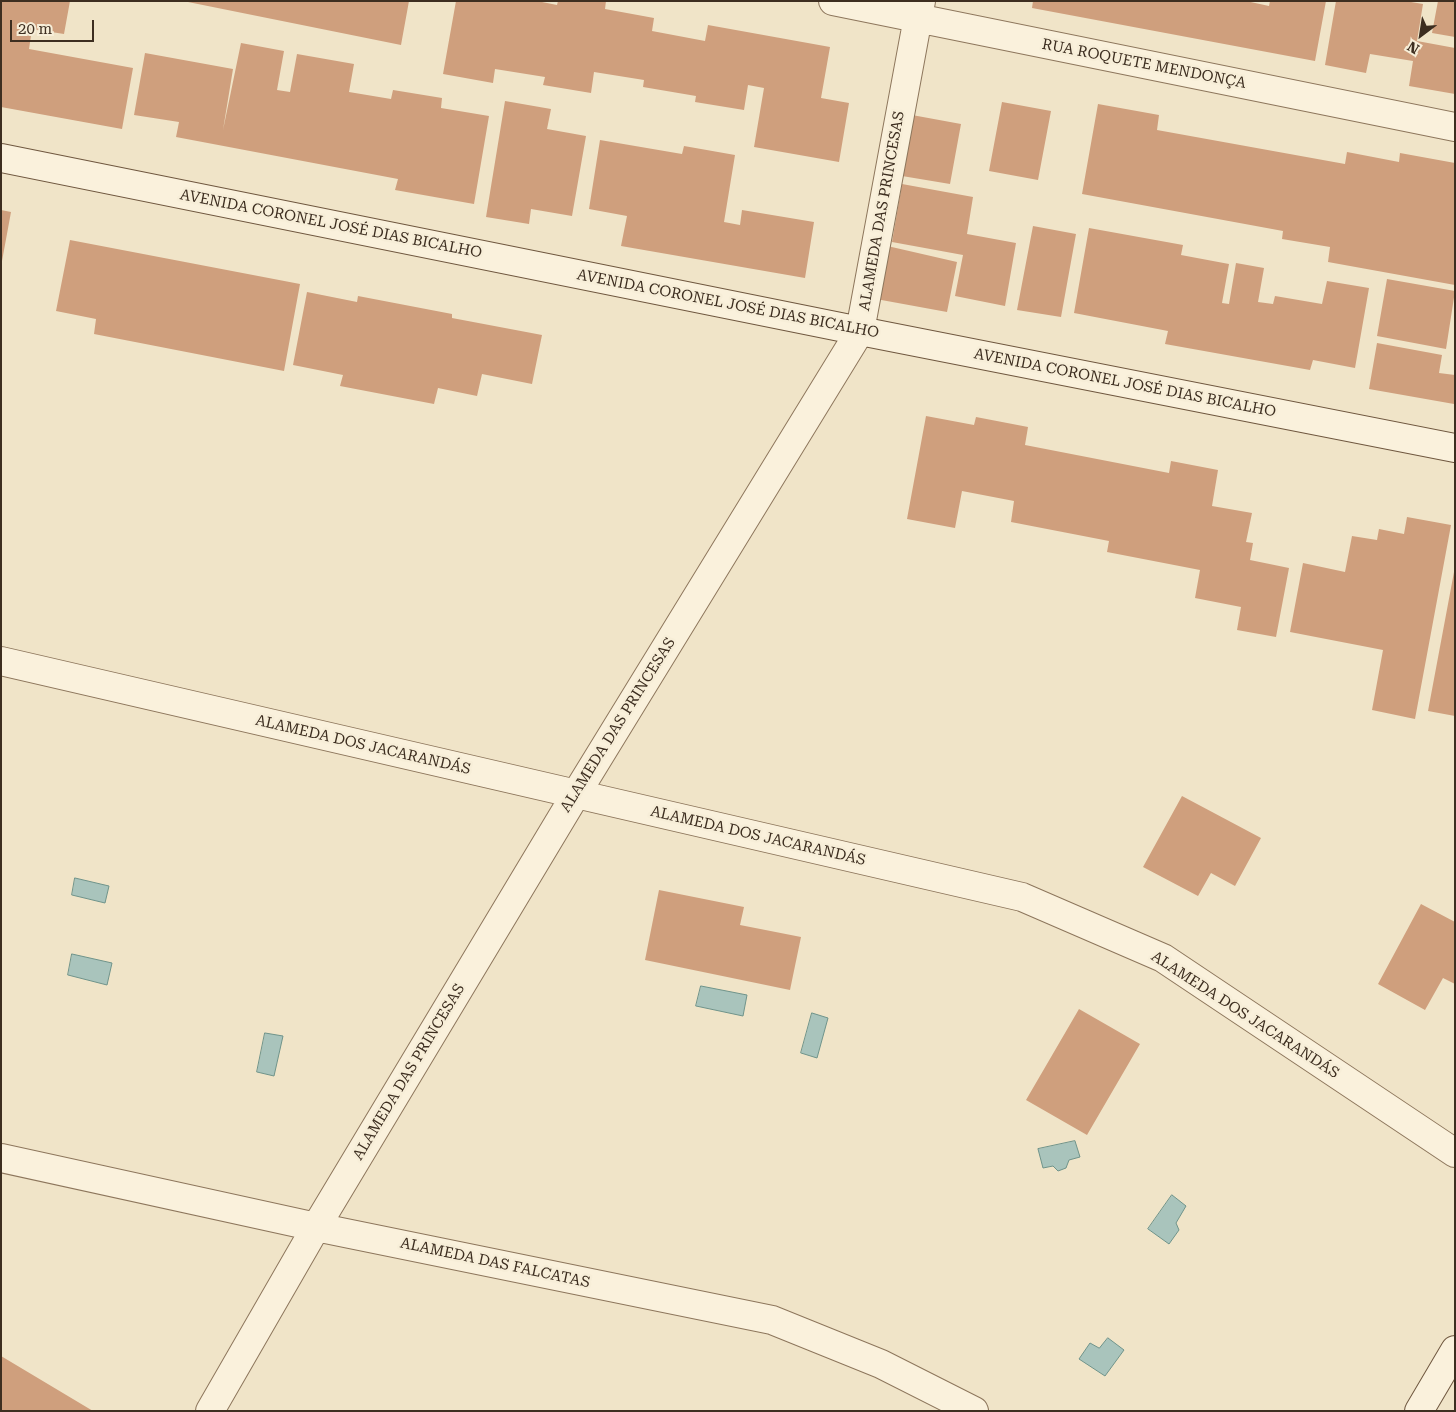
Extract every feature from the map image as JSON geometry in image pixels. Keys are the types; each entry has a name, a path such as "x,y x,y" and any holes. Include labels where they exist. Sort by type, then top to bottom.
{"street":[{"name":"RUA ROQUETE MENDONÇA","path":"833,1 919,10 1455,127"},
{"name":"ALAMEDA DAS PRINCESAS","path":"210,1411 316,1227 576,794 860,331 919,10"},
{"name":"AVENIDA CORONEL JOSÉ DIAS BICALHO","path":"1,158 860,331 1455,448"},
{"name":"ALAMEDA DOS JACARANDÁS","path":"1,661 1022,897 1162,958 1455,1153"},
{"name":"ALAMEDA DAS FALCATAS","path":"1,1158 316,1227 772,1320 881,1364 974,1411"},
{"path":"1419,1411 1455,1350"}],"water":[{"path":"75,878 109,886 105,903 72,895"},
{"path":"72,954 112,963 107,985 68,975"},
{"path":"701,986 747,995 743,1016 696,1006"},
{"path":"812,1013 828,1018 817,1058 801,1053"},
{"path":"265,1033 283,1036 274,1076 257,1072"},
{"path":"1075,1141 1080,1157 1069,1160 1066,1168 1058,1171 1053,1166 1043,1168 1038,1149"},
{"path":"1172,1195 1186,1206 1176,1223 1179,1230 1169,1244 1148,1229"},
{"path":"1108,1338 1124,1350 1105,1376 1079,1359 1090,1343 1099,1348"}],"building":[{"path":"1,1 70,1 64,34 32,29 29,49 133,68 122,129 1,107"},
{"path":"183,1 409,1 401,45"},
{"path":"456,1 537,1 557,5 558,1 606,1 605,9 654,18 652,31 705,41 708,25 830,47 821,98 849,103 839,162 754,147 764,88 748,85 744,110 695,102 696,96 643,87 644,80 594,72 591,93 543,85 545,77 495,69 493,83 443,74"},
{"path":"1033,1 1246,1 1269,6 1270,1 1326,1 1315,61 1032,8"},
{"path":"1336,1 1405,1 1423,4 1417,41 1455,48 1455,94 1409,86 1413,61 1370,54 1366,73 1325,65"},
{"path":"1438,1 1455,1 1455,37 1432,33"},
{"path":"241,43 284,51 277,90 290,92 297,54 354,64 349,92 391,99 393,90 442,98 441,108 489,116 474,204 395,190 398,179 176,137 179,122 134,115 145,53 233,69 223,130"},
{"path":"505,101 551,109 547,129 586,136 572,216 531,209 529,224 486,217"},
{"path":"1002,102 1051,111 1038,180 989,171"},
{"path":"1098,104 1159,115 1157,130 1345,164 1347,152 1399,162 1400,153 1455,163 1455,285 1328,262 1330,247 1282,239 1283,231 1082,194"},
{"path":"912,115 961,124 950,184 902,176"},
{"path":"600,140 682,154 684,146 735,155 724,222 740,225 742,210 814,222 805,278 621,246 627,216 589,209"},
{"path":"902,184 973,197 967,234 1016,243 1005,306 955,296 963,255 892,242"},
{"path":"1,210 11,212 2,261 1,261"},
{"path":"1033,226 1076,234 1061,317 1017,310"},
{"path":"1089,228 1183,245 1181,255 1229,264 1222,303 1229,304 1236,263 1264,268 1258,302 1273,304 1275,296 1322,304 1327,281 1369,288 1355,368 1313,360 1310,370 1165,344 1168,331 1074,313"},
{"path":"70,240 300,284 284,371 94,334 96,319 56,311"},
{"path":"883,245 957,262 947,312 876,299"},
{"path":"1387,279 1455,291 1446,349 1377,336"},
{"path":"307,292 357,302 358,296 452,314 452,318 542,335 532,384 482,374 477,396 438,388 434,404 340,386 343,375 293,365"},
{"path":"1377,343 1442,355 1439,373 1455,375 1454,404 1369,389"},
{"path":"926,416 974,425 976,417 1028,427 1025,445 1169,473 1171,461 1218,470 1212,506 1252,513 1246,542 1253,543 1250,560 1289,568 1276,637 1237,630 1241,607 1195,598 1200,570 1107,552 1109,541 1011,522 1014,501 962,491 955,528 907,519"},
{"path":"1407,517 1451,525 1415,719 1372,710 1383,650 1290,632 1303,563 1345,572 1352,536 1377,540 1379,529 1404,534"},
{"path":"1455,572 1455,716 1428,711"},
{"path":"1182,796 1261,838 1235,886 1211,873 1198,896 1143,867"},
{"path":"659,890 744,907 740,925 801,937 790,990 645,960"},
{"path":"1421,904 1455,922 1455,984 1443,978 1425,1010 1378,984"},
{"path":"1079,1009 1140,1044 1087,1135 1026,1100"},
{"path":"1,1356 93,1411 1,1411"}]}
